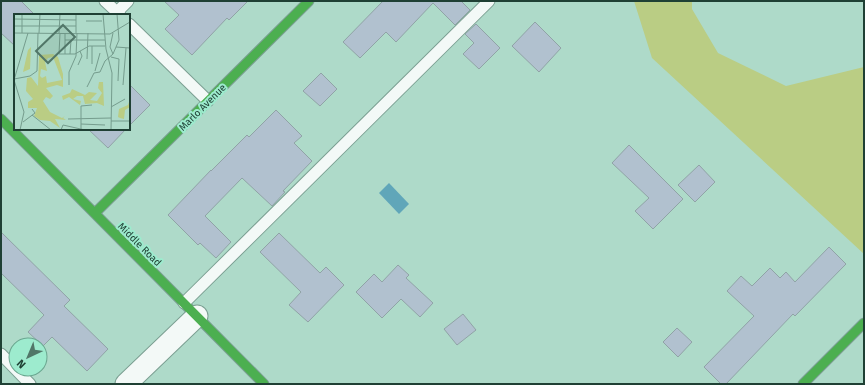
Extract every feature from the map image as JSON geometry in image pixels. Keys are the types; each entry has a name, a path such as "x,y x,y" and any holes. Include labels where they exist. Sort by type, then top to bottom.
{"street":[{"name":"Marlo Avenue","path":"95,214 309,1"},
{"name":"Middle Road","path":"1,119 264,384"},
{"path":"126,384 190,310"},
{"path":"803,384 864,323"}],"lane":[{"path":"105,1 118,14 128,1"},
{"path":"190,310 490,1"},
{"path":"130,25 208,101"},
{"path":"1,354 30,384"}],"green space":[{"path":"634,1 692,1 692,9 718,53 786,86 864,67 864,254 652,58"}],"water":[{"path":"389,183 409,204 399,214 379,193"}],"building":[{"path":"1,1 21,1 34,14 14,14 14,45 1,33"},
{"path":"164,1 248,1 229,20 227,18 192,55 165,29 179,15"},
{"path":"383,1 461,1 470,10 455,25 433,3 396,42 386,32 360,58 343,42"},
{"path":"535,22 561,48 539,72 512,46"},
{"path":"476,24 500,48 479,69 463,54 474,43 465,34"},
{"path":"321,73 337,89 320,106 303,91"},
{"path":"130,85 150,105 130,125"},
{"path":"276,110 302,136 294,143 312,161 283,191 285,192 272,206 242,178 205,216 231,242 216,258 200,243 198,245 168,215 247,135 249,137"},
{"path":"89,130 125,130 108,148"},
{"path":"629,145 683,199 653,229 635,211 649,198 612,163"},
{"path":"699,165 715,182 695,202 678,185"},
{"path":"1,232 70,300 64,306 108,349 87,371 52,337 48,341 48,337 33,337 28,332 44,315 1,273"},
{"path":"279,233 320,273 326,267 344,285 308,322 289,305 301,292 260,252"},
{"path":"829,247 846,264 795,316 793,314 726,384 721,384 704,367 754,316 727,291 741,276 752,286 770,268 780,278 786,272 795,282"},
{"path":"398,265 409,275 406,278 433,303 420,317 401,299 382,318 356,292 374,274 382,282"},
{"path":"463,314 476,330 457,345 444,329"},
{"path":"677,328 692,342 678,357 663,342"}],"traffic: fast":[{"path":"95,213 309,1"},
{"path":"1,119 264,384"},
{"path":"803,384 864,323"}]}
